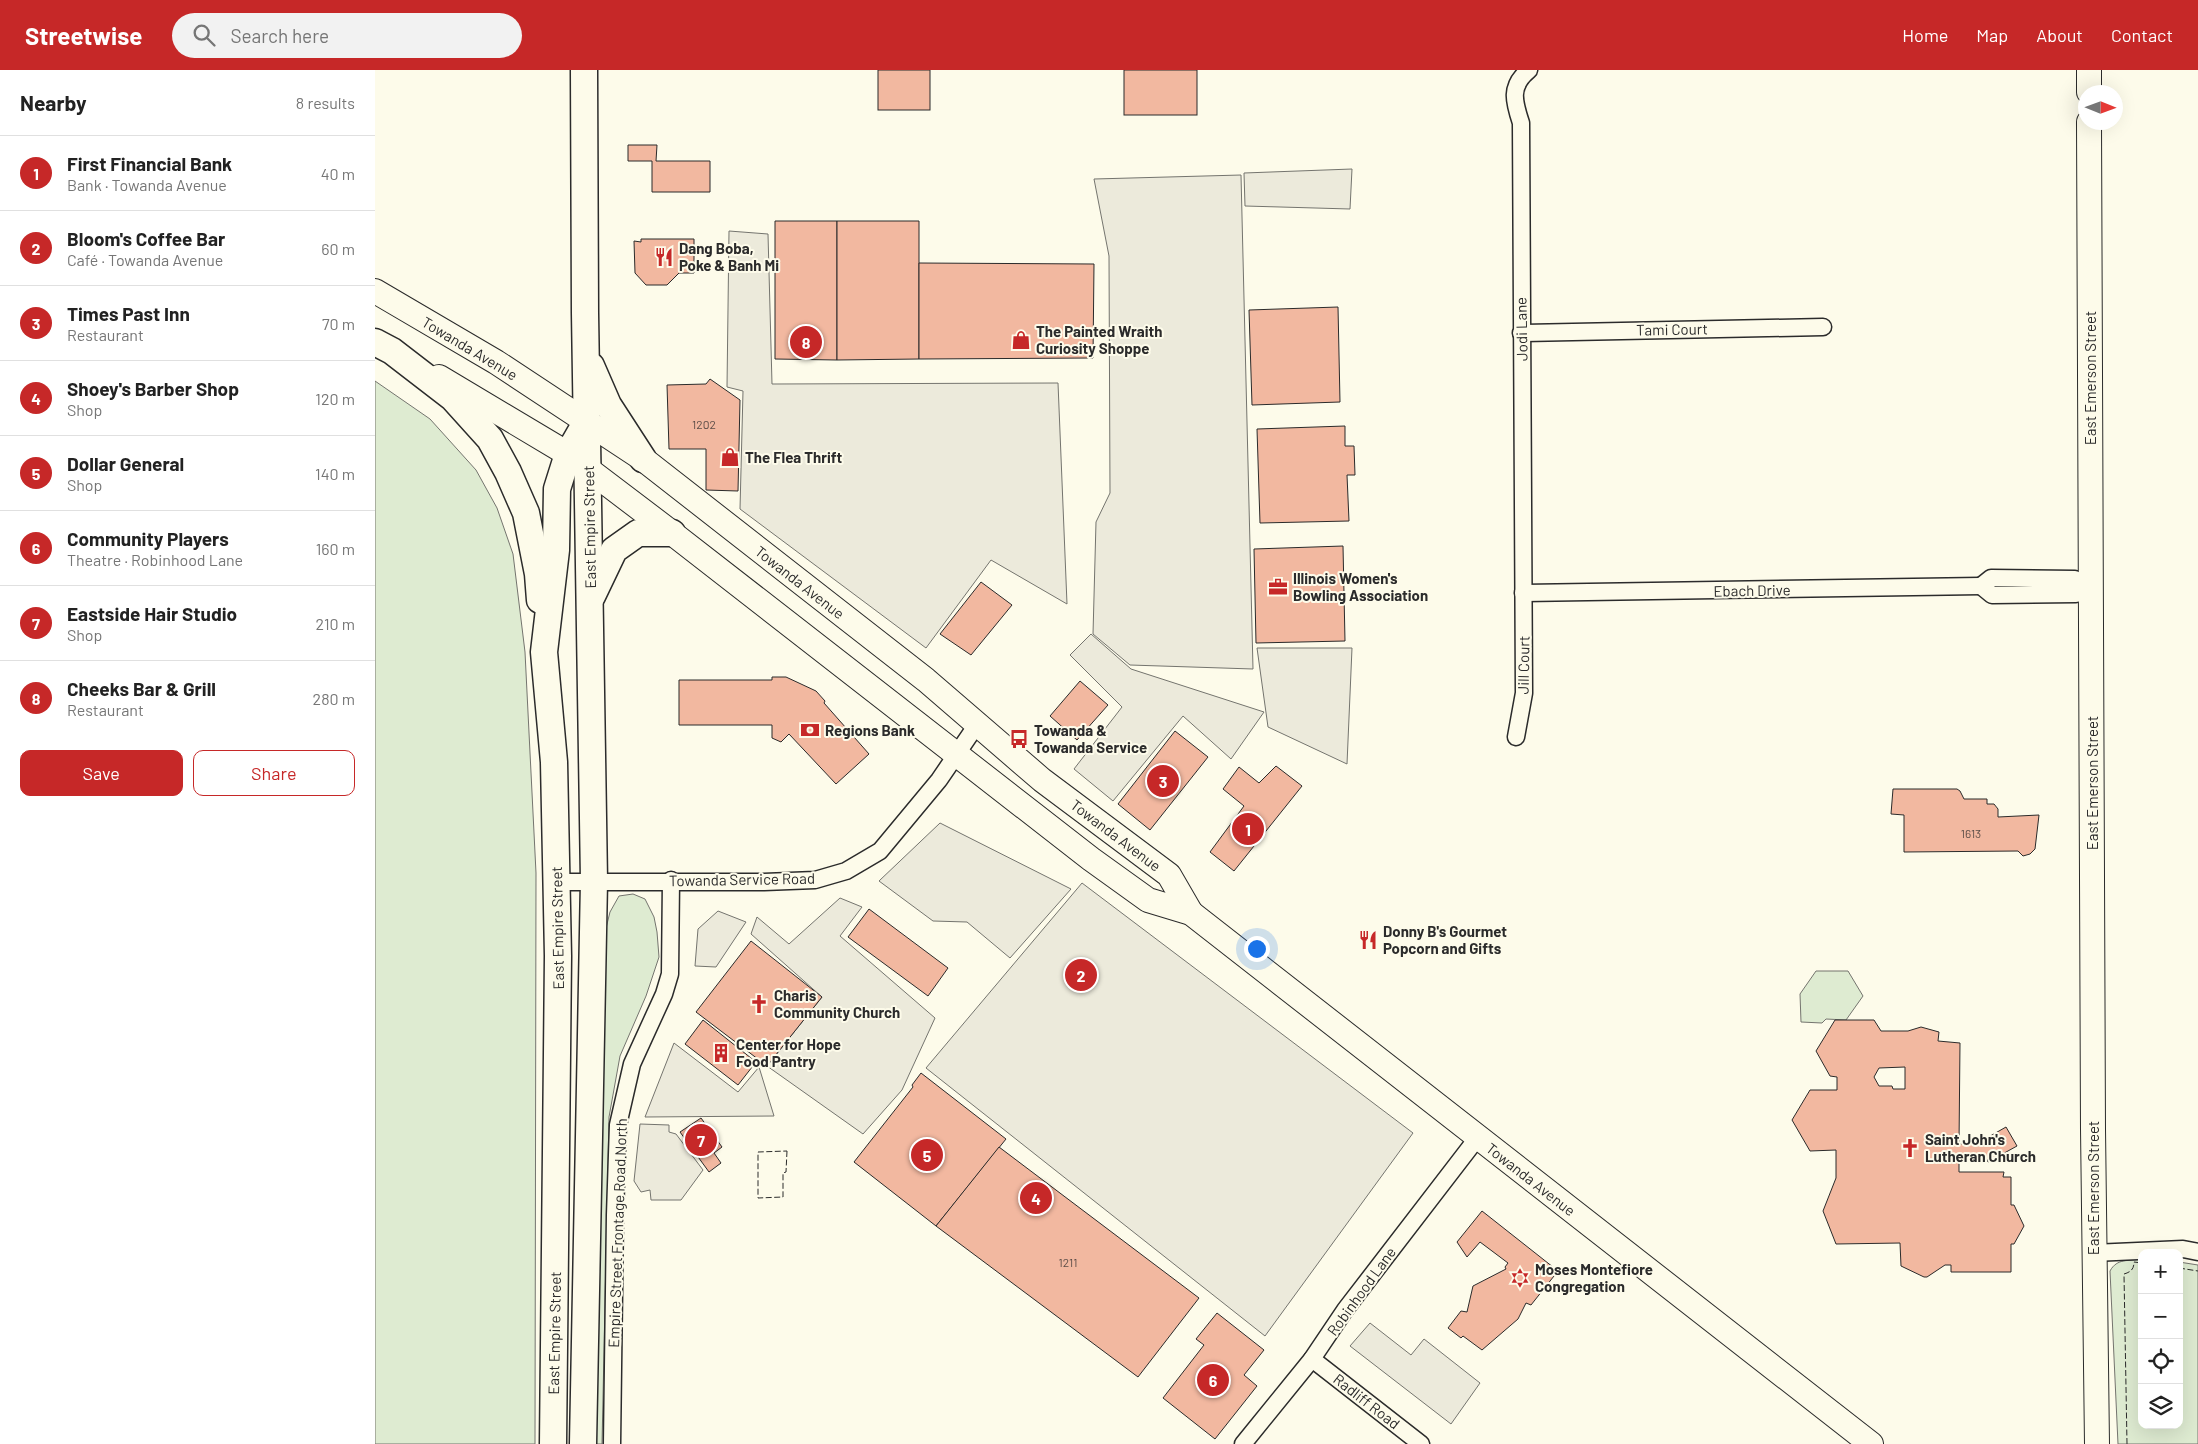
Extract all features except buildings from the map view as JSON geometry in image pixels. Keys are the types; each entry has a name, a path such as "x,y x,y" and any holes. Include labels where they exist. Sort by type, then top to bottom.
{"main road":[{"path":"584,70 587,420"},
{"path":"2089,70 2089,85"},
{"name":"East Emerson Street","path":"2089,130 2088,586 2093,1253 2097,1444"},
{"name":"Towanda Avenue","path":"375,291 434,324 587,420 643,459 926,680 1042,780 1169,875 1191,914"},
{"path":"383,347 453,398 491,439 526,514 538,574 544,652"},
{"name":"Towanda Avenue","path":"383,347 442,379 578,462 1091,859 1149,900 1191,914 1871,1444"},
{"path":"586,356 608,405 643,459"},
{"name":"East Empire Street","path":"583,1444 594,881 590,601 578,462 587,420"},
{"name":"East Empire Street","path":"553,1444 558,976 557,882 554,762 544,652 556,550 557,489 578,462"},
{"path":"590,601 614,550 638,533 672,533"}],"street":[{"name":"Jodi Lane","path":"1523,593 1521,123 1514,102 1516,86 1529,70"},
{"name":"Tami Court","path":"1521,333 1823,327"},
{"name":"Ebach Drive","path":"1523,593 1981,586 1991,578 2075,579 2088,586"},
{"name":"Jill Court","path":"1516,737 1524,694 1523,593"},
{"name":"Towanda Service Road","path":"557,882 671,880 764,882 815,880 846,871 880,851 909,818 978,724"},
{"name":"Empire Street Frontage Road North","path":"612,1444 618,1125 632,1064 658,1008 670,974 671,880"},
{"name":"Robinhood Lane","path":"1243,1444 1312,1358 1345,1310 1478,1137"},
{"path":"2093,1253 2183,1249 2198,1252"},
{"name":"Radliff Road","path":"1312,1358 1421,1444"}],"green space":[{"path":"375,381 430,419 476,470 497,508 513,554 525,652 536,873 535,1444 375,1444"},
{"path":"633,894 645,899 654,917 659,957 646,996 620,1056 609,1117 602,1444 595,1444 604,936 610,912 619,896"},
{"path":"1816,971 1848,971 1863,996 1846,1020 1826,1019 1822,1023 1801,1022 1800,994"},
{"path":"2138,1259 2138,1429 2183,1429 2183,1263 2198,1265 2198,1444 2118,1444 2110,1271 2116,1264"}],"shaded area":[{"path":"1352,169 1350,209 1245,206 1244,173"},
{"path":"1241,175 1253,669 1130,665 1093,634 1096,522 1110,493 1109,256 1094,179"},
{"path":"729,231 768,234 772,384 1058,383 1067,604 991,560 926,648 740,509 743,391 727,387"},
{"path":"1091,634 1131,669 1264,712 1231,759 1183,716 1113,801 1074,769 1122,707 1070,655"},
{"path":"1257,648 1352,648 1347,764 1268,727"},
{"path":"940,823 1071,889 1010,958 967,922 933,921 879,881"},
{"path":"1082,883 1413,1133 1265,1336 926,1068"},
{"path":"840,898 862,907 840,936 935,1018 902,1090 863,1134 767,1066 822,997 751,934 757,917 789,944"},
{"path":"718,911 746,922 716,967 695,966 698,929"},
{"path":"674,1043 738,1092 759,1067 774,1116 645,1117"},
{"path":"640,1124 669,1125 669,1132 676,1134 703,1170 681,1200 651,1200 650,1190 641,1192 634,1181"},
{"path":"1370,1323 1411,1355 1424,1339 1480,1383 1451,1424 1350,1346"}],"fence":[{"path":"787,1151 786,1172 783,1173 783,1197 758,1198 758,1152 787,1151"},
{"path":"2127,1444 2124,1274 2132,1270 2134,1262 2138,1262"},
{"path":"2183,1269 2198,1271"}],"place":[{"name":"Dang Boba, Poke & Banh Mi","path":"664,257"},
{"name":"The Painted Wraith Curiosity Shoppe","path":"1021,340"},
{"name":"Cheeks Bar & Grill","path":"806,342"},
{"name":"The Flea Thrift","path":"730,457"},
{"name":"Illinois Women's Bowling Association","path":"1278,587"},
{"name":"Regions Bank","path":"810,730"},
{"name":"Towanda & Towanda Service","path":"1019,739"},
{"name":"Times Past Inn","path":"1163,781"},
{"name":"First Financial Bank","path":"1248,829"},
{"name":"Donny B's Gourmet Popcorn and Gifts","path":"1368,940"},
{"name":"Bloom's Coffee Bar","path":"1081,975"},
{"name":"Charis Community Church","path":"759,1004"},
{"name":"Center for Hope Food Pantry","path":"721,1053"},
{"name":"Eastside Hair Studio","path":"701,1140"},
{"name":"Saint John's Lutheran Church","path":"1910,1148"},
{"name":"Dollar General","path":"927,1155"},
{"name":"Shoey's Barber Shop","path":"1036,1198"},
{"name":"Moses Montefiore Congregation","path":"1520,1278"},
{"name":"Community Players","path":"1213,1380"}]}
